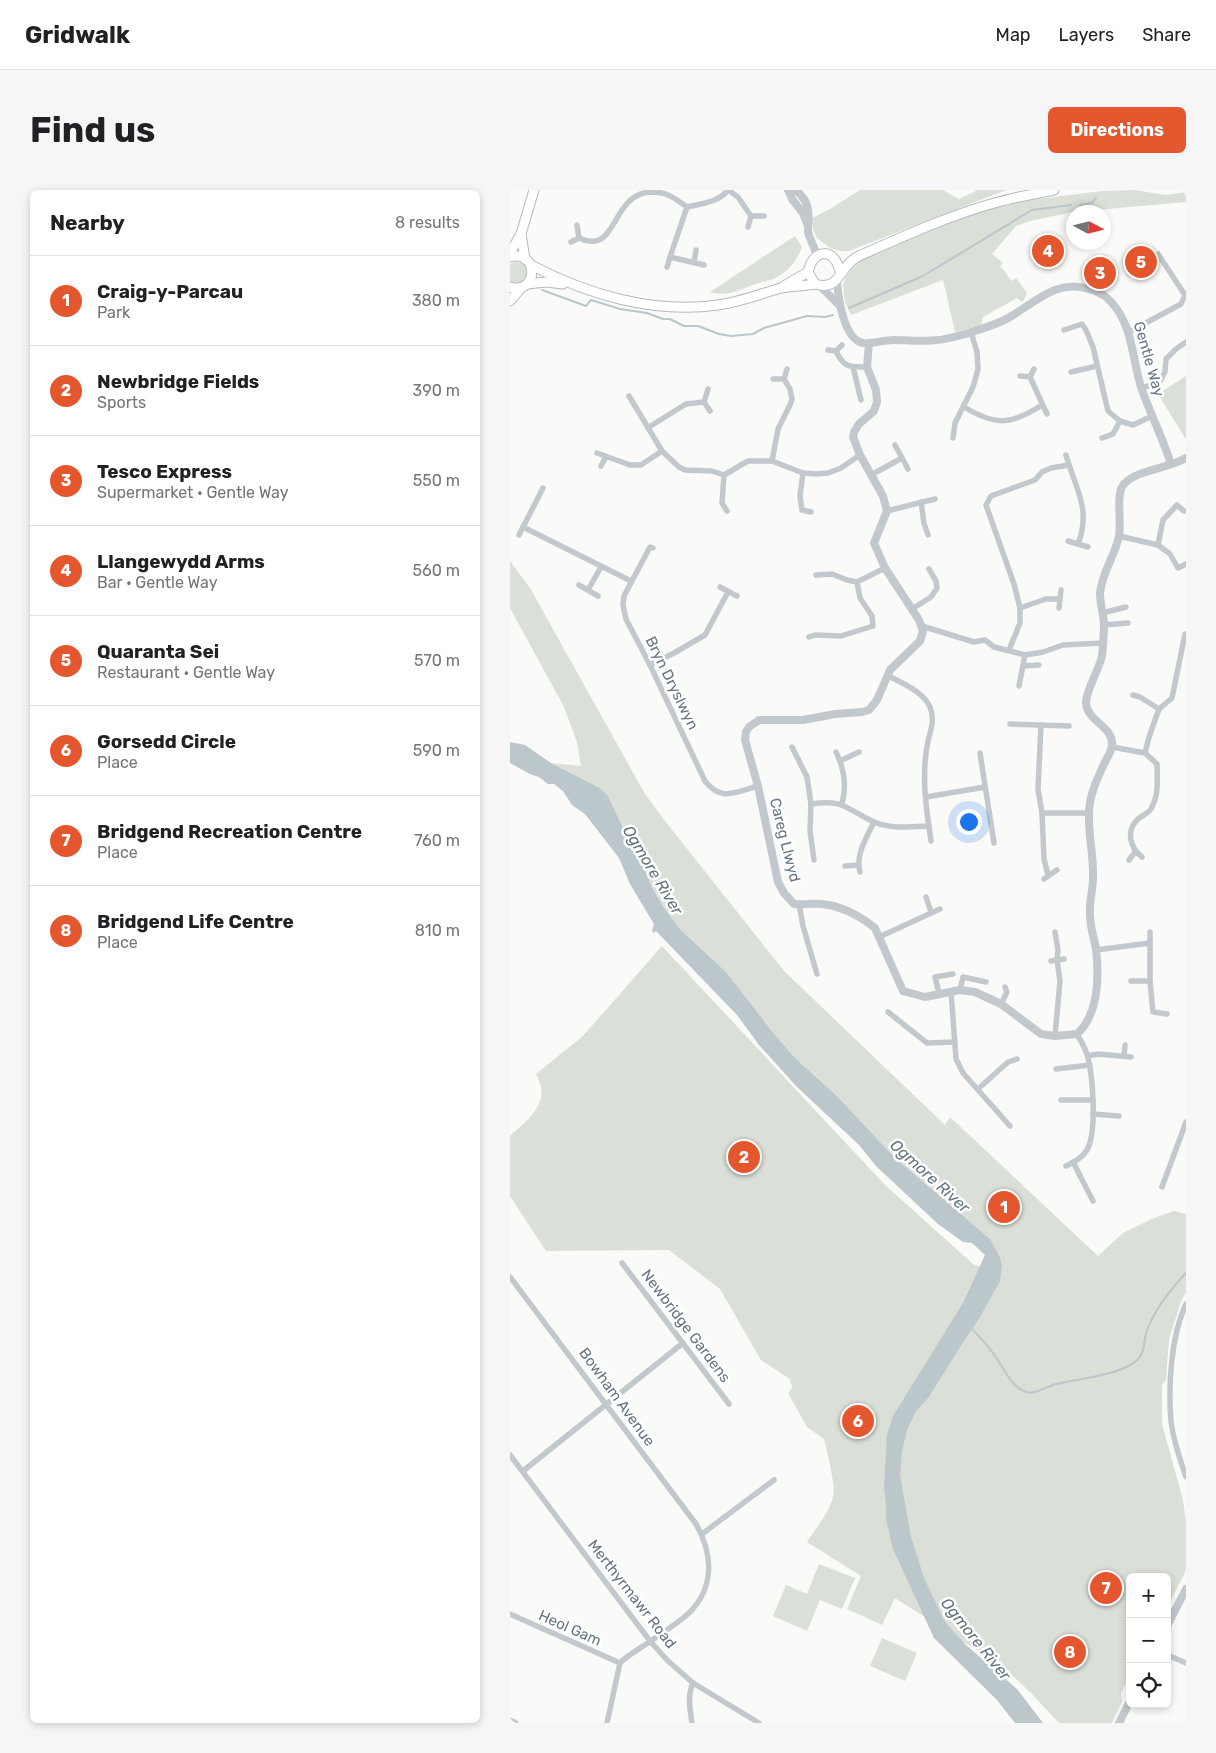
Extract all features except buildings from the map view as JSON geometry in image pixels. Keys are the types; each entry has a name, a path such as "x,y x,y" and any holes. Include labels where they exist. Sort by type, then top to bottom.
{"main road":[{"path":"510,253 521,234 534,190"},
{"path":"782,288 827,286 833,284 856,257 944,220 998,202 1054,190"},
{"path":"510,301 524,286 532,273 521,234"},
{"path":"510,287 546,282 578,287 619,300 674,307 719,305 753,298 782,288 808,272 810,263 817,255 825,253 834,256 856,257"},
{"path":"510,257 517,256 578,287"},
{"path":"834,256 839,264 839,276"},
{"path":"808,272 817,285"}],"street":[{"path":"579,238 594,242 604,238 626,204 634,197 644,193 666,194 687,207 716,200 728,190 738,198 751,216"},
{"path":"788,190 803,213 808,226"},
{"path":"795,190 803,196 806,202 808,233 817,255"},
{"path":"666,267 687,207"},
{"path":"751,216 764,216"},
{"path":"748,227 751,216"},
{"path":"577,226 579,238"},
{"path":"571,242 579,238"},
{"path":"694,262 696,250"},
{"path":"1129,332 1181,304 1185,295 1158,254"},
{"path":"670,257 704,265"},
{"path":"839,276 839,305"},
{"path":"817,285 839,305 854,336 859,341 869,343 867,367 876,390 878,402 874,411 859,424 854,432 854,443 883,496 887,511 874,542 885,568 922,626 974,642 985,640 994,647 1026,655 1043,652 1063,645 1103,644"},
{"name":"Gentle Way","path":"869,343 896,340 932,341 971,332 1001,322 1046,293 1062,287 1086,288 1104,296 1121,312 1129,332 1141,388 1172,464"},
{"path":"1064,330 1082,324 1086,330 1093,347 1108,411 1120,421 1133,425 1152,416"},
{"path":"953,438 955,423 973,387 978,369 977,352 971,332"},
{"path":"1141,388 1159,383 1165,372 1166,359 1186,342"},
{"path":"836,351 842,345"},
{"path":"828,350 836,351"},
{"path":"836,351 844,364 853,367 867,367"},
{"path":"1071,372 1097,366"},
{"path":"853,367 861,400"},
{"path":"772,462 778,429 792,399 790,389 784,379 787,369"},
{"path":"1030,377 1034,369"},
{"path":"1020,376 1030,377"},
{"path":"1030,377 1047,414"},
{"path":"773,379 784,379"},
{"path":"704,402 708,389"},
{"path":"629,396 662,451 685,470 712,471 724,475 748,461 772,462 803,473 828,473 841,468 860,455"},
{"path":"704,402 710,411"},
{"path":"649,428 686,404 704,402"},
{"path":"964,407 980,416 1004,422 1028,414 1042,404"},
{"path":"1102,438 1113,434 1120,421"},
{"path":"895,445 908,469"},
{"path":"598,453 630,464 641,465 662,451"},
{"path":"1066,455 1084,515 1083,531 1078,544"},
{"path":"602,466 606,456"},
{"path":"871,476 902,458"},
{"path":"817,974 803,926 799,904 830,905 850,912 875,928 903,991 925,997 960,990 975,992 1001,1004 1041,1034 1055,1036 1077,1034 1087,1022 1097,990 1096,950 1089,901 1093,880 1089,813 1093,790 1112,748 1111,738 1105,728 1090,715 1086,702 1100,666 1103,644 1104,625 1100,594 1101,586 1119,536 1119,494 1124,483 1136,476 1186,458"},
{"path":"1009,650 1020,622 1020,608 1014,584 986,505 991,496 1035,480 1042,472 1051,468 1069,465"},
{"path":"803,473 800,496 802,510 811,512"},
{"path":"724,475 722,503 727,511"},
{"path":"519,535 543,488"},
{"path":"887,511 935,498"},
{"path":"921,502 928,535"},
{"path":"1158,545 1163,520 1177,505 1184,511"},
{"path":"523,527 631,581"},
{"path":"1119,536 1158,545 1170,554 1178,568 1186,564"},
{"path":"1068,541 1088,547"},
{"name":"Bryn Dryslwyn","path":"649,546 624,596 623,605 626,619 705,781 712,790 725,794 758,786"},
{"path":"588,590 601,567"},
{"path":"816,575 832,574 857,582 885,568"},
{"path":"912,609 931,597 937,588 936,581 929,569"},
{"path":"809,637 816,635 841,636 873,626 872,616 860,598 857,582"},
{"path":"578,585 598,596"},
{"path":"720,587 737,596"},
{"path":"1059,608 1060,590"},
{"path":"650,665 706,635 728,592"},
{"path":"1020,608 1046,599 1060,599"},
{"path":"1102,613 1126,607"},
{"path":"1104,625 1128,622"},
{"name":"Careg Llwyd","path":"799,904 794,904 790,900 778,882 758,786 745,740 746,732 754,722 765,719 803,720 869,710 874,706 887,675 897,662 920,641 923,631 922,626"},
{"path":"1145,753 1159,709 1172,698 1184,634"},
{"path":"1018,686 1026,655"},
{"path":"1023,666 1039,665"},
{"path":"887,675 917,693 930,708 933,721 928,742 924,788 931,841"},
{"path":"1133,695 1140,697 1159,709"},
{"path":"1010,724 1069,726"},
{"path":"1040,725 1038,789 1042,813 1046,877 1057,870"},
{"path":"792,747 807,777 811,804 810,831 814,860"},
{"path":"1112,748 1145,753 1156,764 1157,788 1152,808 1136,820 1131,830 1131,841 1135,852 1142,857"},
{"path":"836,752 845,778 845,792 842,804"},
{"path":"840,761 859,752"},
{"path":"980,753 994,844"},
{"path":"926,797 986,787"},
{"path":"811,804 834,802 842,804 874,822 898,827 928,826"},
{"path":"1042,813 1089,813"},
{"path":"860,872 858,858 874,822"},
{"path":"1129,860 1135,852"},
{"path":"845,866 858,865"},
{"path":"926,897 931,912"},
{"path":"879,937 940,909"},
{"path":"1055,932 1058,950 1057,960 1060,971 1060,994 1055,1036"},
{"path":"1150,932 1150,981 1153,1012 1167,1014"},
{"path":"1096,950 1150,943"},
{"path":"939,993 935,977 953,974"},
{"path":"960,990 963,977 986,982"},
{"path":"1131,981 1150,981"},
{"path":"1001,1004 1007,992 1005,986"},
{"path":"951,991 956,1059 963,1074 1010,1126"},
{"path":"888,1012 927,1043 955,1042"},
{"path":"1066,1166 1081,1157 1087,1150 1091,1140 1093,1100 1090,1064 1077,1034"},
{"path":"1124,1056 1125,1045"},
{"path":"1088,1056 1098,1054 1131,1057"},
{"path":"978,1090 1006,1059 1017,1059"},
{"path":"1056,1069 1090,1064"},
{"path":"1061,1100 1093,1100"},
{"path":"1073,1100 1073,1109"},
{"path":"1093,1114 1120,1116"},
{"path":"1162,1187 1186,1122"},
{"path":"1073,1162 1093,1201"},
{"name":"Newbridge Gardens","path":"622,1263 729,1404"},
{"name":"Bowham Avenue","path":"510,1277 696,1524 707,1549 709,1565 707,1580 702,1595 688,1614 620,1664"},
{"path":"1186,1304 1174,1347 1170,1400 1171,1422 1177,1450 1186,1477"},
{"path":"523,1470 683,1344"},
{"name":"Merthyrmawr Road","path":"510,1455 650,1641 694,1683 759,1723"},
{"path":"702,1534 774,1480"},
{"path":"1171,1618 1186,1589"},
{"name":"Heol Gam","path":"510,1614 620,1664"},
{"path":"1171,1657 1186,1663"},
{"path":"607,1723 620,1664"},
{"path":"692,1723 689,1700 690,1691 694,1683"},
{"path":"1119,1723 1126,1708"},
{"path":"510,1720 516,1723"}],"shaded area":[{"path":"860,190 943,190 959,199 978,190 1006,190 849,251 830,248 817,238 813,229 812,218"},
{"path":"1135,190 1165,195 1186,192 1186,202 1111,209 1111,205 1066,205 1066,213 1016,226 992,254 1003,263 1000,266 1012,281 1016,278 1027,293 1022,302 1017,298 983,317 981,325 955,332 943,280 851,315 845,302 843,285 853,268 866,257 938,226 999,205 1102,191"},
{"path":"795,236 802,247 792,265 781,275 734,292 716,294 710,292"},
{"path":"515,262 523,263 527,270 526,278 520,283 510,282 510,264"},
{"path":"1186,376 1186,438 1185,438 1158,394"},
{"path":"510,561 530,588 645,794 665,821 784,971 945,1125 950,1117 1098,1256 1123,1233 1154,1218 1174,1211 1186,1214 1186,1292 1169,1339 1166,1380 1162,1384 1162,1424 1183,1500 1186,1523 1186,1568 1171,1599 1171,1573 1126,1573 1126,1683 1121,1693 1122,1702 1112,1723 1059,1723 1003,1667 895,1598 882,1625 847,1609 861,1576 807,1542 825,1515 834,1491 824,1439 807,1427 788,1393 792,1388 790,1379 761,1360 720,1289 669,1250 546,1251 510,1196 510,1136 531,1116 540,1102 540,1084 536,1074 583,1036 662,946 885,1185 973,1264 1001,1275 1002,1267 941,1198 895,1158 838,1097 795,1058 726,972 681,930 664,908 652,886 608,796 600,788 551,763 581,766 577,742 564,707 510,608"},
{"path":"510,742 525,745 551,763 600,788 608,796 652,887 664,908 681,930 726,972 795,1058 838,1097 895,1158 990,1239 1000,1258 1002,1267 1000,1281 980,1317 929,1397 916,1411 907,1430 902,1451 900,1475 911,1537 924,1578 945,1622 966,1645 1017,1689 1043,1723 1015,1723 997,1700 934,1638 893,1549 886,1519 884,1488 887,1435 893,1416 963,1303 985,1255 972,1243 963,1242 938,1224 876,1166 859,1145 796,1086 759,1045 737,1015 656,931 654,933 652,931 654,924 630,884 619,858 585,814 572,805 563,791 554,784 548,784 539,777 510,763"},
{"path":"819,1564 855,1578 842,1609 820,1600 807,1631 773,1616 786,1585 807,1594"},
{"path":"882,1638 917,1653 905,1681 870,1666"}],"waterway":[{"path":"1080,205 1092,203 1096,198"},
{"path":"849,308 923,276 1032,210 1066,206"},
{"path":"542,290 586,306 591,300 620,309 670,319 684,326 698,326 719,334 731,336 753,334 764,328 807,316 825,317 833,315"},
{"path":"970,1327 998,1360 1015,1385 1019,1389 1031,1393 1053,1385 1114,1372 1135,1362 1142,1353 1146,1333 1153,1316 1168,1293 1186,1273"}],"place":[{"name":"Llangewydd Arms","path":"1048,251"},
{"name":"Quaranta Sei","path":"1141,262"},
{"name":"Tesco Express","path":"1100,273"},
{"name":"Newbridge Fields","path":"744,1157"},
{"name":"Craig-y-Parcau","path":"1004,1207"},
{"name":"Gorsedd Circle","path":"858,1421"},
{"name":"Bridgend Recreation Centre","path":"1106,1588"},
{"name":"Bridgend Life Centre","path":"1070,1652"}],"water label":[{"name":"Ogmore River","path":"653,870"},
{"name":"Ogmore River","path":"930,1176"},
{"name":"Ogmore River","path":"976,1639"}]}
